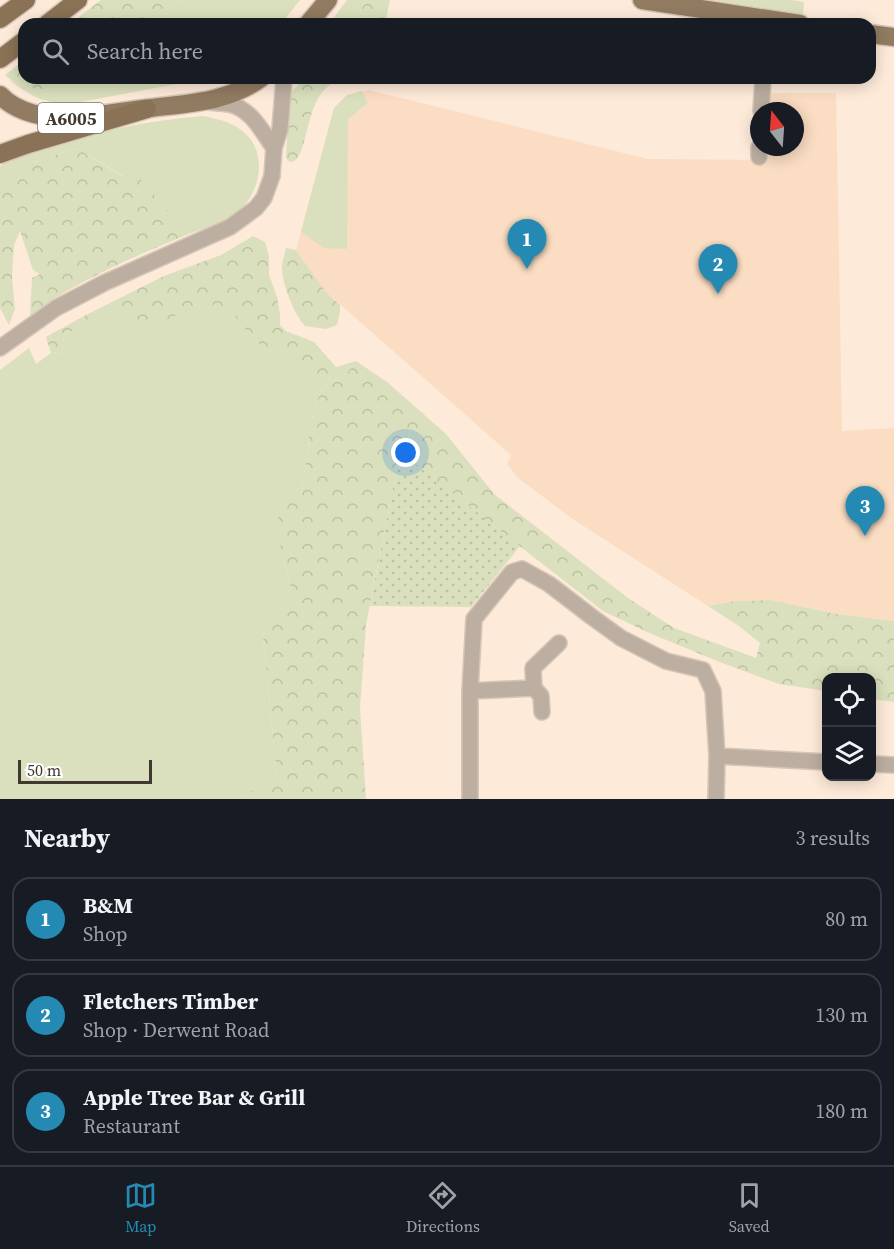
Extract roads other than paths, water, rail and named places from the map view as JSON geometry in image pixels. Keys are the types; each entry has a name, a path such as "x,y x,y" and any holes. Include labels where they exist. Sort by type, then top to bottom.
{"highway":[{"path":"2,18 26,0"},
{"path":"55,18 78,0"},
{"path":"0,59 18,46"},
{"path":"0,154 147,109"}],"main road":[{"path":"313,18 328,0"},
{"path":"642,0 743,18"},
{"path":"876,35 894,37"},
{"name":"A6005","path":"0,95 5,101 31,114 73,118 207,102 252,84"}],"street":[{"path":"0,348 66,303 104,283 236,224 256,208 264,198 272,176 274,148 280,129 284,84"},
{"path":"762,102 763,84"},
{"path":"207,102 231,104 245,112 258,125 274,148"},
{"path":"470,799 470,692 474,619 512,572 522,569 549,584 621,638 666,661 703,670 713,691 717,756 716,799"},
{"path":"542,712 541,696 534,688 533,668 559,643"},
{"path":"470,692 534,688"},
{"path":"717,756 822,762"},
{"path":"876,764 894,765"}],"place":[{"name":"B&M","path":"527,269"},
{"name":"Fletchers Timber","path":"718,294"},
{"name":"Apple Tree Bar & Grill","path":"865,536"}]}
